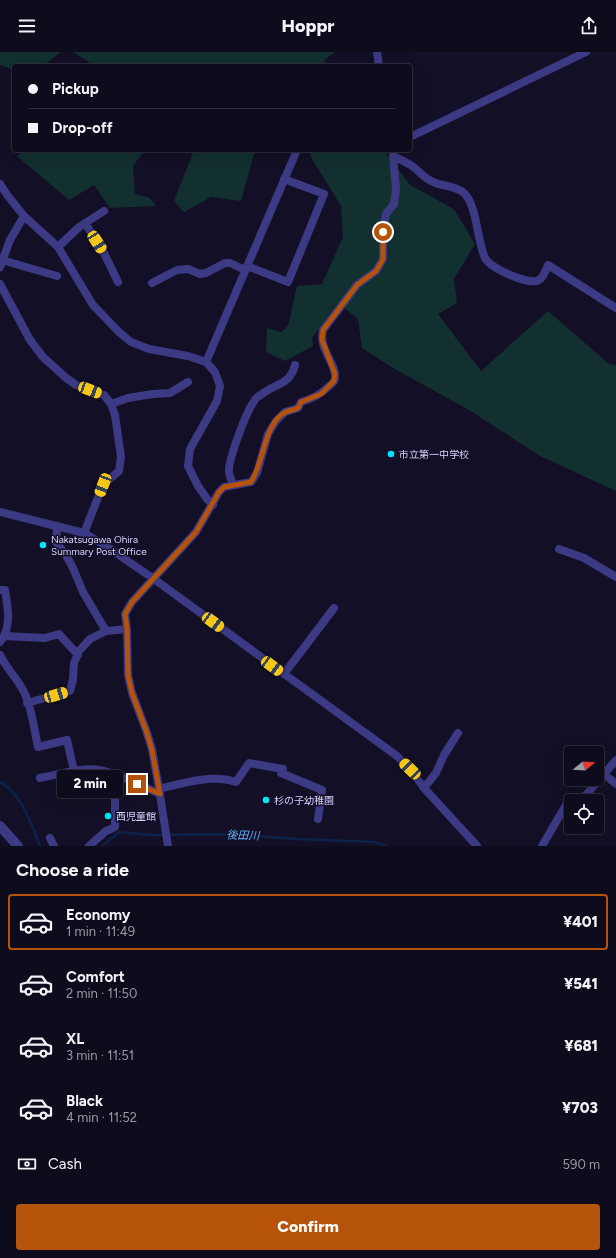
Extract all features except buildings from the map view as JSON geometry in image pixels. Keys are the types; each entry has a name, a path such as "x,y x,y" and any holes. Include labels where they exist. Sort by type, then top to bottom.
{"street":[{"path":"377,52 379,64"},
{"path":"412,136 575,54 586,52"},
{"path":"206,362 296,152"},
{"path":"393,153 431,181 456,188 464,193 471,204 485,259 502,272 531,282 538,281 548,265 616,308"},
{"path":"167,843 160,791 150,743 132,693 128,675 127,629 125,614 132,602 196,532 213,505 219,492 224,487 233,484 251,482 257,473 268,434 276,421 285,412 298,408 301,402 321,394 334,381 335,374 323,345 323,330 357,285 376,271 383,259 383,232 386,214 394,204 396,189 393,153"},
{"path":"152,283 176,270 188,269 200,274 206,273 225,263 230,263 288,282 324,194 284,179"},
{"path":"0,184 24,216 58,248 93,306 119,332 131,342 149,350 188,356 206,362 215,372 220,386 217,401 190,449 188,466 198,486 213,505"},
{"path":"58,248 79,227 104,211"},
{"path":"24,216 10,240 1,264 57,276"},
{"path":"85,223 103,251 118,282"},
{"path":"0,284 30,340 43,357 76,385 104,395 111,404 115,414 121,457 118,471 103,485 84,534"},
{"path":"233,484 229,472 230,462 246,416 254,401 261,394 289,379 293,374 296,365"},
{"path":"111,404 128,398 170,393 188,382"},
{"path":"0,512 84,534 106,546 154,579 397,756 477,846"},
{"path":"57,526 56,542 66,555 83,592 106,631"},
{"path":"559,549 584,558 616,577"},
{"path":"0,590 5,590 8,612 7,629 2,639 45,638 59,634 78,655"},
{"path":"284,674 334,608"},
{"path":"27,702 70,691 73,680 74,663 90,639 106,631 127,629"},
{"path":"0,654 5,665 15,676 24,694 38,747 67,740 74,771"},
{"path":"424,788 436,773 444,755 458,733"},
{"path":"616,760 604,774 616,784"},
{"path":"40,778 74,771 98,769 160,791 188,782 226,779 236,782 249,763 283,769 281,773 322,790 318,819"},
{"path":"89,846 106,831 115,827 115,775"},
{"path":"587,794 594,786"},
{"path":"542,846 564,808"},
{"path":"0,826 18,846"},
{"path":"50,838 54,846"}],"green space":[{"path":"0,52 61,52 46,64 12,64 12,69 0,65"},
{"path":"73,52 335,52 324,60 327,64 92,64"},
{"path":"23,152 144,152 133,166 135,194 150,198 156,206 110,208 94,185 69,200 17,156"},
{"path":"193,152 254,152 241,201 211,197 184,212 174,201"},
{"path":"310,152 387,152 388,156 410,185 454,209 475,244 454,279 457,303 438,314 481,371 548,311 609,364 616,365 616,491 540,456 469,410 393,368 362,348 358,319 338,303 312,338 313,346 285,361 266,352 267,328 281,332 288,326 297,286 322,284 343,237 341,206 312,159"}],"waterway":[{"name":"後田川","path":"0,782 14,793 20,801 40,846"},
{"name":"後田川","path":"102,846 119,832 150,835 230,834 297,839 375,842 387,846"}],"place":[{"name":"市立第一中学校","path":"391,454"},
{"name":"Nakatsugawa Ohira Summary Post Office","path":"43,545"},
{"name":"杉の子幼稚園","path":"266,800"},
{"name":"西児童館","path":"108,816"}],"route":[{"path":"137,784 160,794 152,750 132,693 128,675 127,629 125,614 132,602 196,532 213,505 219,492 224,487 233,484 251,482 257,473 268,434 276,421 285,412 298,408 301,402 316,397 332,384 335,374 326,354 322,340 323,330 357,285 376,271 383,259 383,232"}]}
